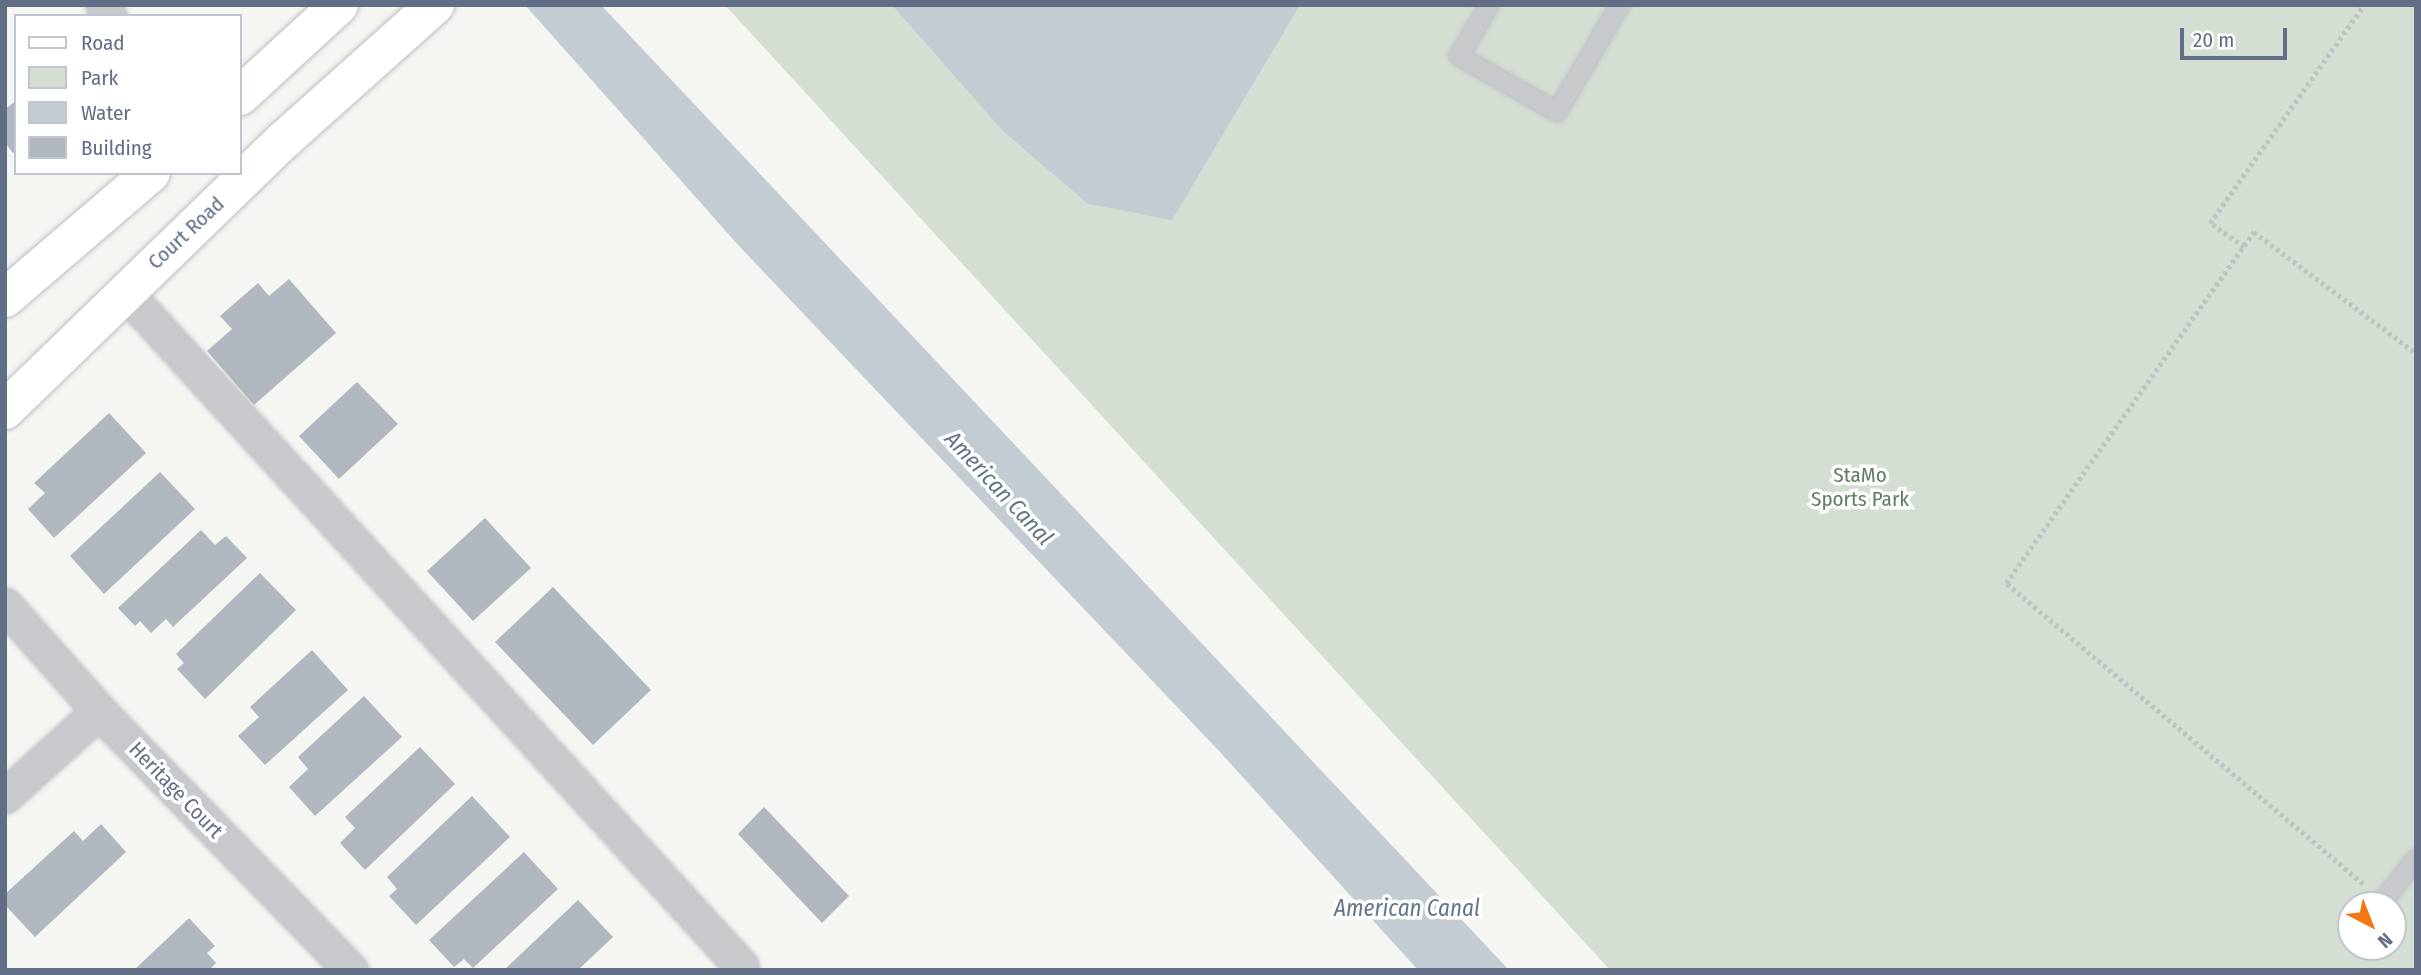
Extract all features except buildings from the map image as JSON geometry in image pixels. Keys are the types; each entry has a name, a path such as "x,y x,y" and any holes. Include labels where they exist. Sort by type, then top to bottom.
{"main road":[{"path":"242,94 339,5"},
{"name":"Court Road","path":"5,410 124,291 435,5"},
{"path":"5,298 149,175"}],"street":[{"path":"124,291 741,965"},
{"name":"Heritage Court","path":"5,605 99,711 351,970"},
{"path":"5,796 99,711"}],"lane":[{"path":"1489,5 1458,56 1557,112 1620,5"},
{"path":"2391,891 2416,859"}],"path":[{"path":"2244,247 2210,223 2364,5"},
{"path":"2371,891 2006,583 2254,232 2416,354"}],"green space":[{"name":"StaMo Sports Park","path":"725,5 2416,5 2416,970 1610,970"}],"water":[{"name":"American Canal","path":"525,5 601,5 1509,970 1418,970 1220,752 739,246"},
{"path":"892,5 1300,5 1172,220 1088,204 1003,131"}]}
